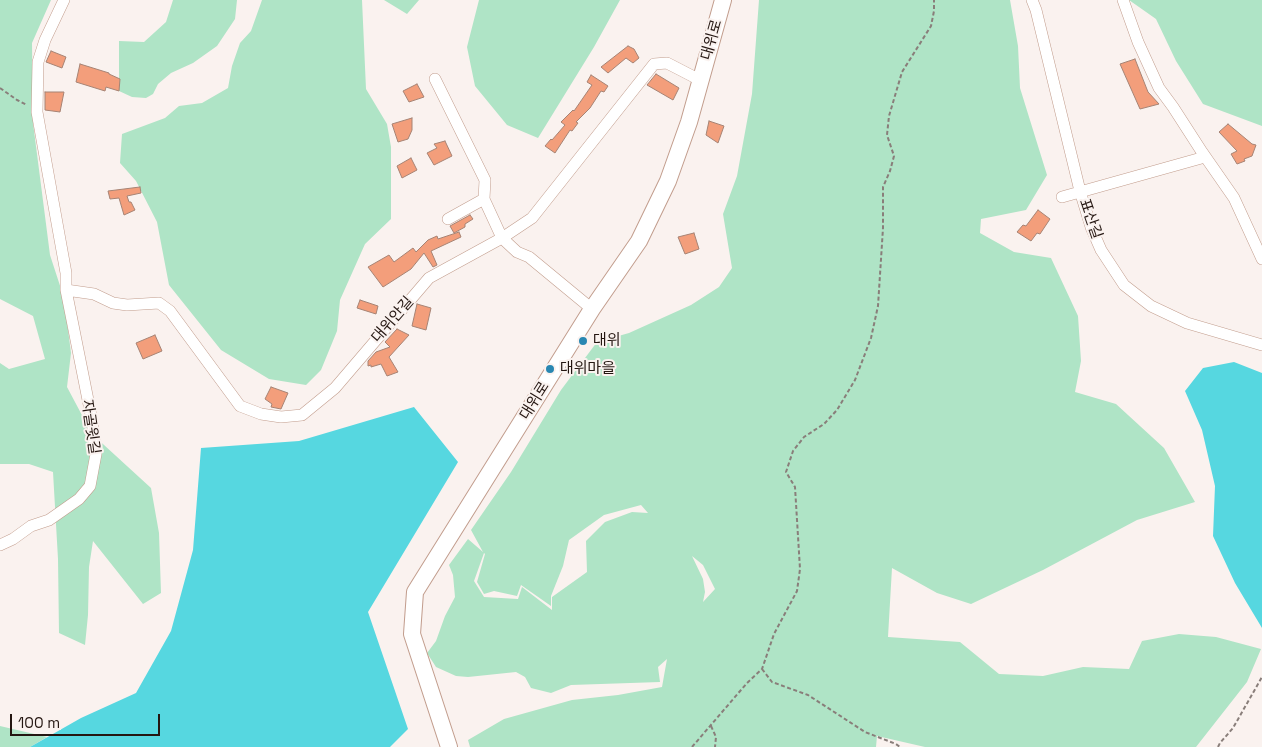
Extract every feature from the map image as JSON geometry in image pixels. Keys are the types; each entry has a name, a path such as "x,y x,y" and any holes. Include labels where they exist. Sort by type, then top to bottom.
{"main road":[{"name":"대위로","path":"449,747 412,634 415,592 592,309 639,241 668,181 689,122 723,0"}],"street":[{"name":"자골윗길","path":"0,545 13,539 31,526 49,520 79,499 90,486 96,454 92,420 66,290 66,273 37,107 38,62 45,40 64,0"},
{"name":"표산길","path":"1032,0 1080,192 1100,250 1124,285 1151,306 1186,323 1262,346"},
{"path":"1123,0 1138,42 1159,88 1234,198 1262,259"},
{"name":"대위안길","path":"66,290 94,294 113,303 127,305 159,304 170,311 240,406 261,414 281,417 302,415 335,388 429,278 502,238 532,218 654,64 667,63 700,80"},
{"path":"435,79 485,180 484,199 502,238 517,252 529,257 592,309"},
{"path":"1062,197 1205,157"},
{"path":"448,219 484,199"}],"path":[{"path":"692,747 747,683 762,669 774,634 797,591 800,569 796,487 786,472 793,451 804,437 824,424 837,410 855,380 871,338 878,306 883,228 883,187 894,156 887,135 889,116 902,72 931,26 934,0"},
{"path":"0,88 17,100 37,107"},
{"path":"762,669 772,682 808,695 864,732 900,747"},
{"path":"1218,747 1233,728 1262,677"},
{"path":"711,726 716,737 715,747"}],"green space":[{"path":"0,0 51,0 32,43 33,123 50,255 64,298 71,353 67,387 92,434 151,488 159,533 161,593 143,604 93,541 89,567 85,645 59,633 58,559 53,472 29,464 0,464 0,363 9,369 45,359 33,316 0,299"},
{"path":"173,0 237,0 235,19 217,46 193,63 171,73 158,84 153,94 146,98 132,97 119,91 119,41 144,42 166,22"},
{"path":"262,0 362,0 366,89 387,124 391,147 391,219 365,244 340,300 337,331 321,370 306,385 269,379 221,350 169,285 157,222 136,181 120,163 122,134 165,118 179,106 202,103 228,88 232,66 240,43 251,31"},
{"path":"384,0 419,0 407,14"},
{"path":"479,0 620,0 594,47 538,138 507,125 475,86 467,47"},
{"path":"759,0 1010,0 1018,46 1020,88 1047,175 1026,210 981,219 980,233 1014,252 1051,258 1078,316 1081,361 1075,392 1116,404 1164,448 1195,502 1137,520 1043,570 971,604 937,593 892,568 888,637 960,642 999,674 1043,676 1083,667 1129,669 1142,641 1179,634 1216,637 1261,649 1247,682 1196,747 925,747 877,736 876,747 470,747 468,740 504,719 572,700 618,695 662,687 667,659 658,667 660,682 571,685 551,693 531,688 525,677 516,672 468,677 456,676 436,667 427,653 436,641 445,616 455,597 453,575 449,565 468,539 483,552 471,530 511,472 561,390 597,342 629,333 691,305 719,287 732,268 723,214 737,176 752,94","holes":["641,505 648,513 632,512 605,522 586,541 587,572 552,597 552,610 522,587 518,599 484,597 474,581 484,553 477,582 484,594 494,591 517,596 521,585 551,606 551,596 563,566 569,540 604,515","692,556 703,565 715,589 703,602 705,592 703,579"]},
{"path":"1129,0 1262,0 1262,126 1203,104 1176,61 1156,19"},
{"path":"0,726 47,737 30,747 0,747"}],"water":[{"path":"1234,362 1262,373 1262,628 1235,583 1213,536 1215,486 1202,430 1185,391 1203,368"},
{"path":"414,407 458,462 368,612 408,729 390,747 30,747 81,718 136,693 171,631 193,550 201,448 299,441"}],"building":[{"path":"628,46 634,49 639,58 633,63 626,58 608,73 601,67"},
{"path":"51,51 66,57 62,68 46,62"},
{"path":"1135,59 1148,92 1159,104 1140,109 1120,64"},
{"path":"80,64 109,73 120,79 119,91 106,87 105,91 76,82"},
{"path":"656,74 679,88 673,100 647,85"},
{"path":"591,75 608,86 604,92 601,91 590,108 576,122 578,123 572,131 570,130 555,153 545,146 565,125 561,122 574,111 592,85 587,82"},
{"path":"417,84 424,97 409,102 403,91"},
{"path":"45,92 64,92 60,112 45,110"},
{"path":"412,118 412,130 408,139 398,142 392,124"},
{"path":"709,121 724,126 718,143 706,135"},
{"path":"1228,124 1252,144 1256,145 1252,156 1237,164 1231,154 1237,151 1219,132"},
{"path":"445,141 452,156 434,165 427,153 437,148 434,144"},
{"path":"411,158 417,170 402,178 397,166"},
{"path":"140,187 141,193 127,196 135,210 124,215 119,198 110,199 108,191"},
{"path":"1038,210 1050,219 1040,234 1037,233 1031,241 1017,232 1023,225 1026,226"},
{"path":"470,215 473,219 465,224 465,227 454,233 450,226"},
{"path":"459,232 461,237 431,251 437,265 433,267 424,253 411,269 383,287 368,267 389,255 394,262 413,248 416,252 428,240 437,236 438,239"},
{"path":"694,233 699,249 685,254 678,237"},
{"path":"360,300 378,306 376,314 357,308"},
{"path":"417,304 431,308 426,330 412,326"},
{"path":"397,329 409,335 389,357 398,372 387,376 381,364 371,367 371,365 368,366 368,361 376,352 390,347 385,342"},
{"path":"155,335 162,351 143,359 136,343"},
{"path":"271,387 288,393 281,409 271,407 272,404 265,399"}],"place":[{"name":"대위","path":"583,341"},
{"name":"대위마을","path":"550,369"}]}
